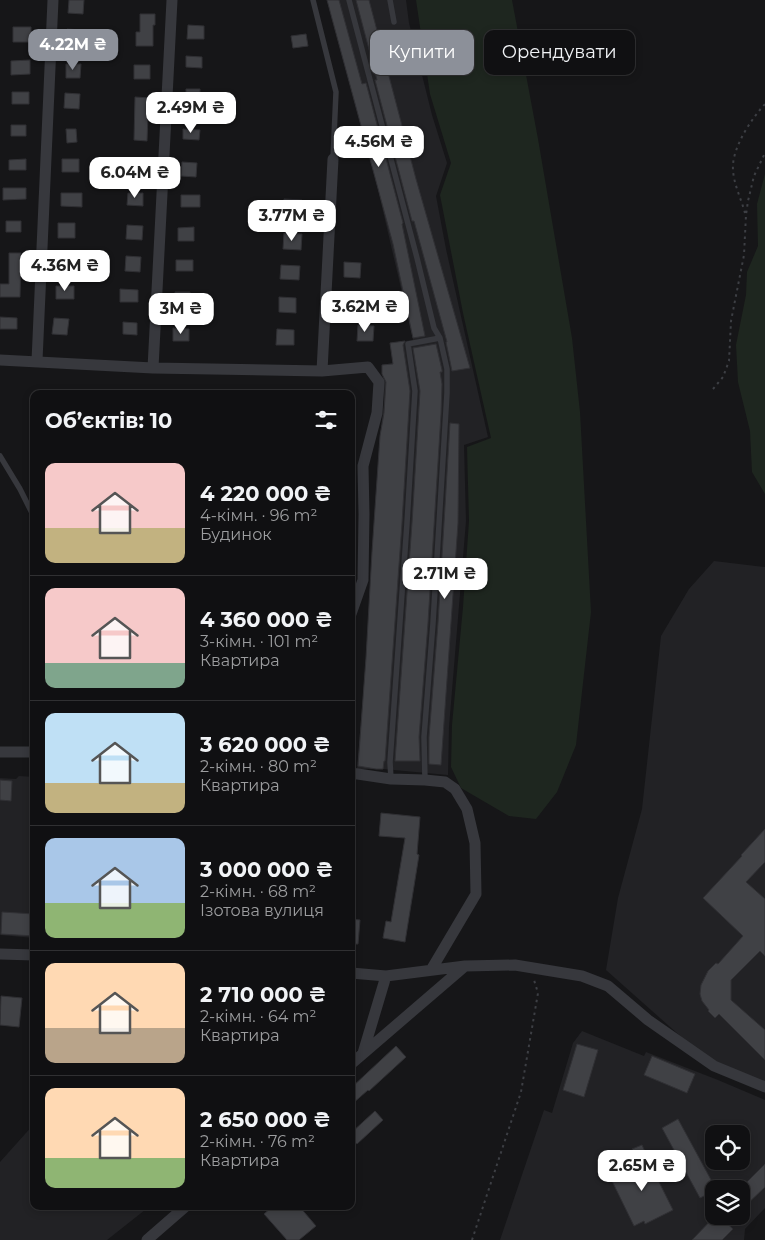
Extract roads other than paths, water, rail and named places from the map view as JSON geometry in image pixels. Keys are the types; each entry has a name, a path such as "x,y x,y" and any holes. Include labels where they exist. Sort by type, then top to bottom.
{"street":[{"path":"37,361 53,0"},
{"path":"153,368 172,0"},
{"path":"322,371 333,159"},
{"path":"0,360 153,368 322,371 368,367 379,382 377,413 363,466 363,580 355,603"},
{"path":"0,752 30,752"},
{"path":"355,774 445,782 456,789 467,809 475,843 476,894 430,970"},
{"path":"0,954 30,955"},
{"path":"355,973 386,976 465,966 515,965 582,976 608,986 648,1020 714,1066 765,1088"},
{"path":"355,1061 465,966"},
{"path":"363,1054 386,976"},
{"path":"147,1240 181,1210"}],"lane":[{"path":"313,0 336,92 333,159"},
{"path":"349,0 434,328 440,338 447,369 433,623 424,737 424,780"},
{"path":"390,0 394,22"},
{"path":"391,779 390,762 408,523 415,391 408,344 440,338"},
{"path":"0,456 30,509"}]}
